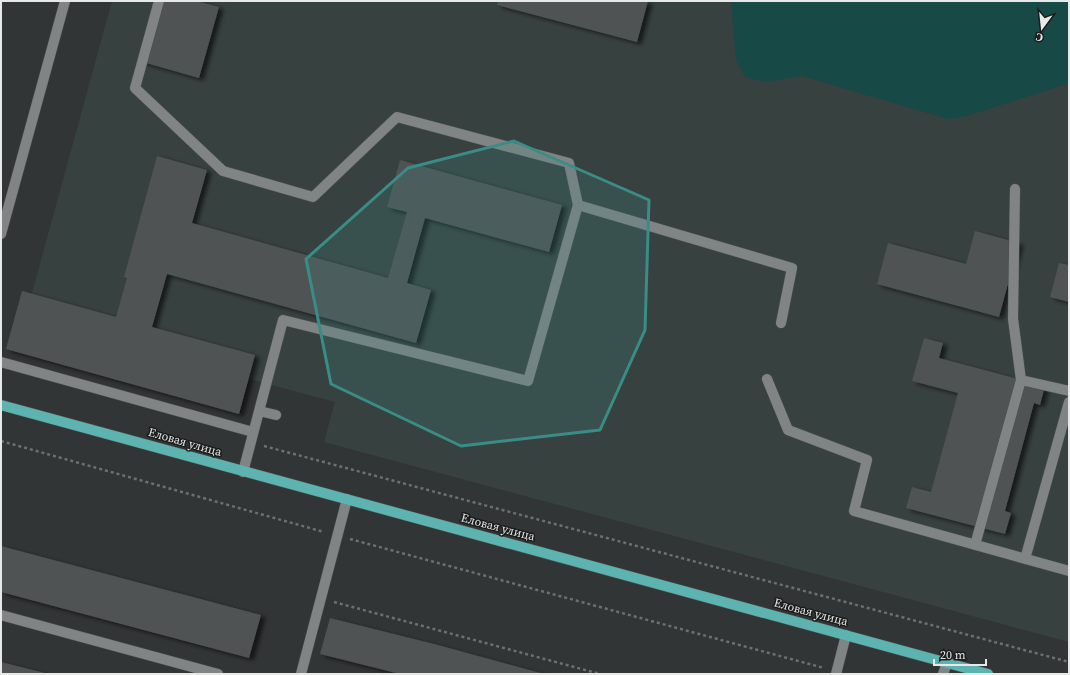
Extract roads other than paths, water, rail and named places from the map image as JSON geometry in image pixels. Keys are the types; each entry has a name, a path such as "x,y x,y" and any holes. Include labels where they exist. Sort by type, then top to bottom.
{"main road":[{"name":"Еловая улица","path":"1,405 988,674"}],"lane":[{"path":"1,234 65,1"},
{"path":"159,1 135,88 223,171 313,197 398,117 569,163 578,205 528,381 283,320 243,472"},
{"path":"975,545 1021,380 1013,319 1015,189"},
{"path":"578,205 792,268 781,323"},
{"path":"1,362 253,432"},
{"path":"767,379 788,430 867,460 854,511 1069,571"},
{"path":"1021,380 1069,391"},
{"path":"1025,559 1069,402"},
{"path":"259,411 276,416"},
{"path":"301,674 322,599 347,499"},
{"path":"1,615 218,674"},
{"path":"837,673 846,635"},
{"path":"943,674 947,663"}]}
